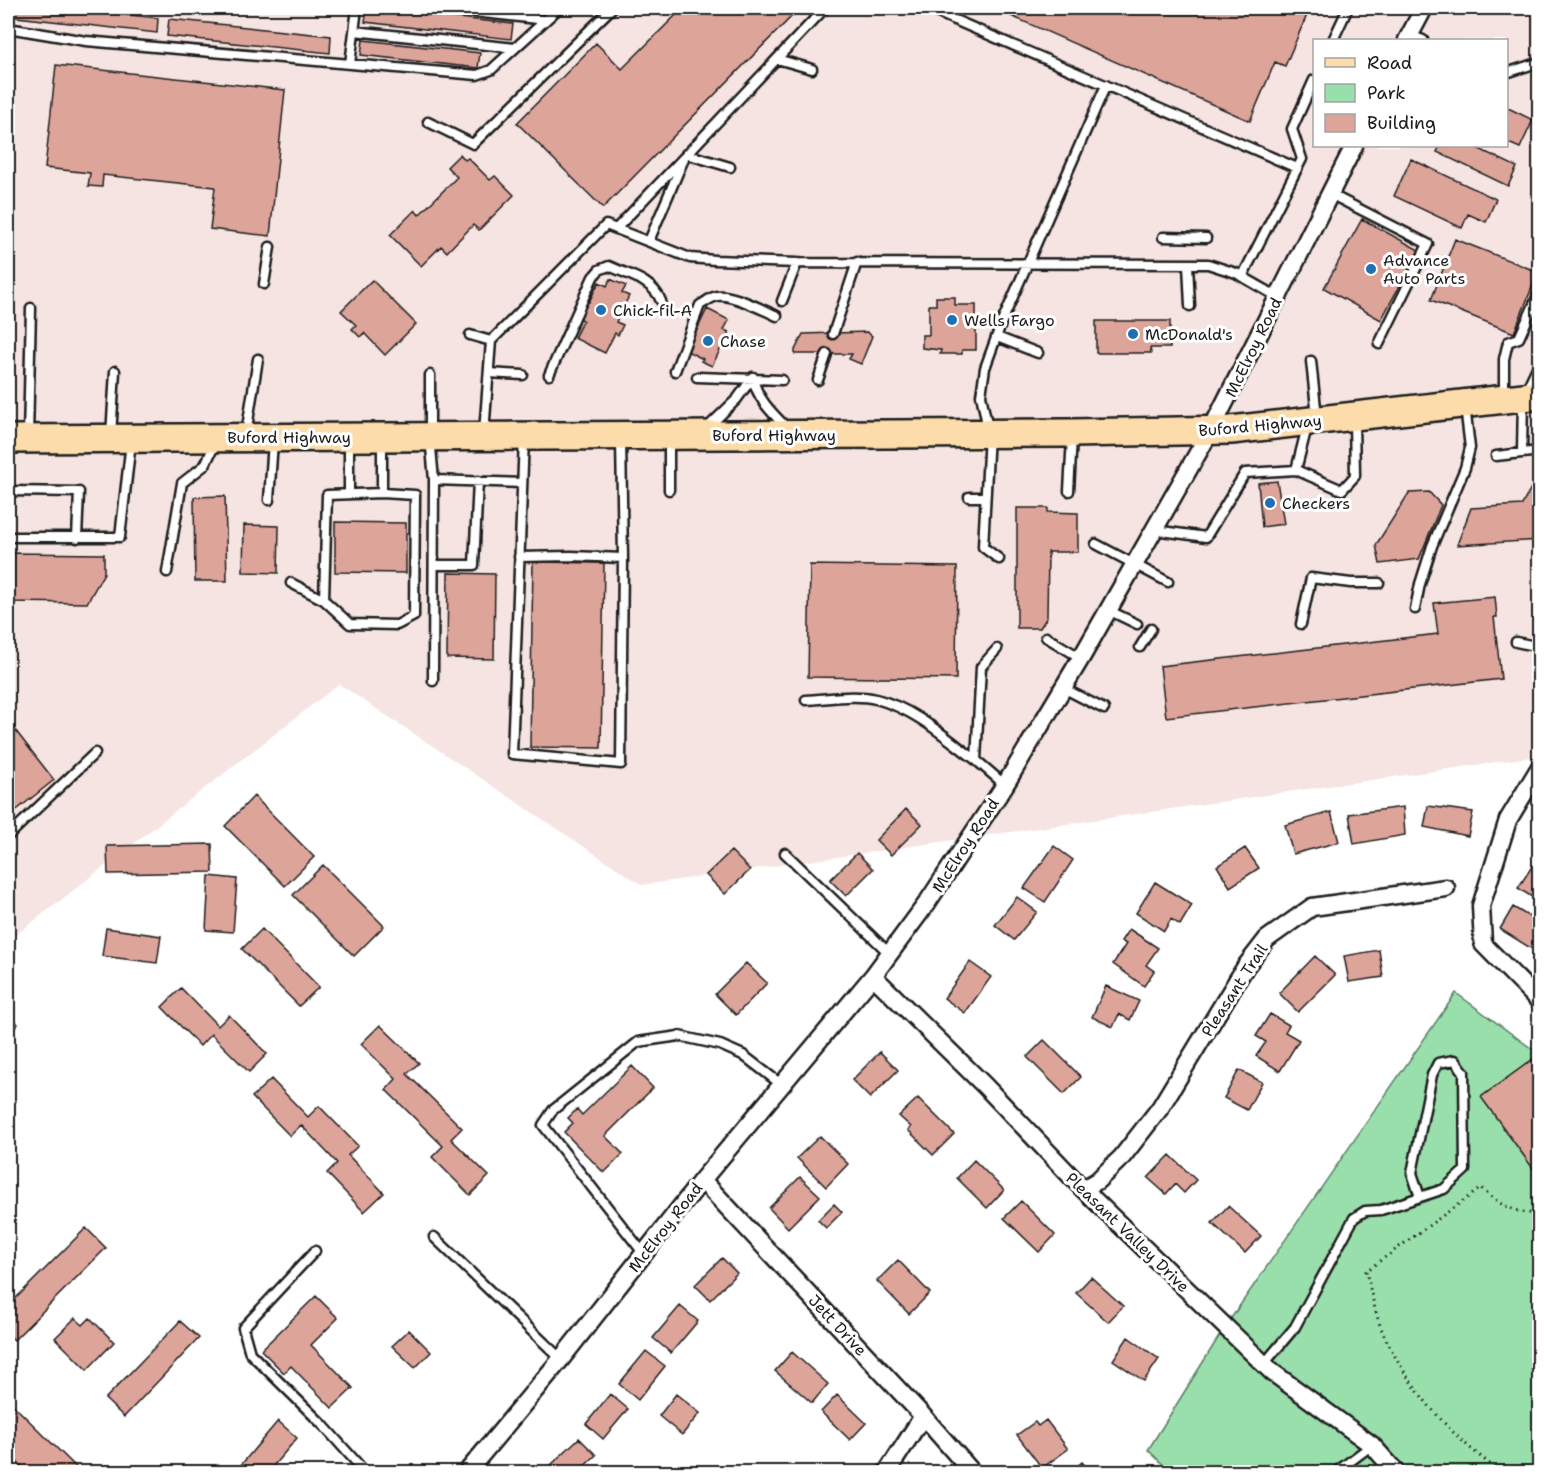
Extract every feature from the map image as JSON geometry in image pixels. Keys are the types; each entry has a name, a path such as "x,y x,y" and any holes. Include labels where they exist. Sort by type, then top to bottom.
{"main road":[{"name":"Buford Highway","path":"18,439 989,434 1231,430 1522,397"}],"street":[{"path":"1413,39 1424,8"},
{"name":"McElroy Road","path":"467,1473 561,1359 702,1180 873,976 927,903 1005,785 1081,658 1211,430 1354,147"},
{"path":"1539,767 1508,820 1481,906 1483,944 1539,1002"},
{"name":"Pleasant Trail","path":"1083,1189 1096,1181 1122,1157 1160,1108 1246,966 1267,939 1312,907 1446,888"},
{"name":"Pleasant Valley Drive","path":"873,976 986,1086 1083,1189 1264,1364 1372,1445 1396,1473"},
{"name":"Jett Drive","path":"702,1180 923,1416 972,1473"},
{"path":"887,1473 923,1416"}],"lane":[{"path":"350,64 357,8"},
{"path":"436,8 546,20"},
{"path":"8,27 86,40 477,75 491,70 559,8"},
{"path":"428,122 473,144 612,8"},
{"path":"616,229 825,8"},
{"path":"927,8 1297,168"},
{"path":"1333,39 1348,8"},
{"path":"354,31 515,48"},
{"path":"777,58 812,69"},
{"path":"1508,73 1539,62"},
{"path":"1242,277 1302,159 1292,129 1313,82"},
{"path":"999,559 983,547 989,434 981,395 985,368 1106,85"},
{"path":"686,154 730,167"},
{"path":"649,241 686,154"},
{"path":"1330,194 1428,244 1379,344"},
{"path":"483,436 491,341 606,225 690,258 797,263 1208,264 1242,277 1278,297"},
{"path":"1163,237 1206,238"},
{"path":"264,284 270,247"},
{"path":"833,334 857,262"},
{"path":"782,301 797,263"},
{"path":"1188,264 1190,306"},
{"path":"549,375 593,277 599,270 609,266 648,284 656,291 661,301"},
{"path":"1522,397 1504,359 1508,342 1519,338 1539,291"},
{"path":"675,371 700,305 708,300 719,295 731,297 777,316"},
{"path":"18,439 31,308"},
{"path":"470,335 491,341"},
{"path":"997,337 1038,353"},
{"path":"818,380 827,354"},
{"path":"245,438 258,359"},
{"path":"1296,470 1313,421 1311,361"},
{"path":"1522,453 1522,397 1539,361"},
{"path":"8,537 120,537 121,438 115,370"},
{"path":"489,374 524,375"},
{"path":"430,375 435,565 433,681"},
{"path":"698,377 753,377 782,380"},
{"path":"753,377 754,386 761,399 792,435"},
{"path":"698,435 737,399 753,377"},
{"path":"1415,609 1432,546 1465,468 1470,448 1464,404"},
{"path":"1154,530 1206,537 1245,473 1296,470 1342,490 1355,476 1354,416"},
{"path":"1069,491 1072,433"},
{"path":"669,435 669,490"},
{"path":"524,436 512,754 621,764 623,558 621,436"},
{"path":"269,500 273,437"},
{"path":"348,494 349,437"},
{"path":"382,437 382,494"},
{"path":"167,572 183,483 205,465 218,438"},
{"path":"1496,456 1539,451"},
{"path":"1455,465 1465,468"},
{"path":"434,480 522,483"},
{"path":"435,565 474,565 478,481"},
{"path":"8,490 78,492 77,538"},
{"path":"291,583 324,600 350,624 397,625 414,616 415,495 327,495 324,600"},
{"path":"969,497 985,497"},
{"path":"1096,544 1168,582"},
{"path":"519,557 623,558"},
{"path":"1300,624 1311,578 1379,584"},
{"path":"1108,610 1137,624"},
{"path":"1140,647 1151,629"},
{"path":"1046,637 1081,658"},
{"path":"1516,642 1539,647"},
{"path":"976,760 981,667 997,649"},
{"path":"1063,688 1104,709"},
{"path":"806,700 875,699 898,708 921,719 1005,785"},
{"path":"8,836 94,753"},
{"path":"785,853 890,954"},
{"path":"644,1255 543,1125 553,1110 638,1042 679,1036 720,1045 743,1055 782,1085"},
{"path":"1264,1364 1294,1327 1354,1218 1365,1211 1381,1210 1420,1197 1444,1189 1465,1170 1464,1072 1455,1060 1438,1063 1432,1075 1412,1173 1420,1197"},
{"path":"434,1237 561,1359"},
{"path":"315,1251 243,1328 250,1353 323,1425 365,1473"},
{"path":"1336,1473 1372,1445"}],"path":[{"path":"1499,1473 1458,1438 1415,1387 1383,1332 1366,1271 1481,1188 1496,1202 1507,1208 1523,1214 1539,1214"}],"shaded area":[{"path":"8,8 1539,8 1540,754 1538,756 642,885 339,684 8,941"}],"green space":[{"path":"1456,993 1539,1054 1539,1472 1171,1472 1148,1450 1225,1327"}],"building":[{"path":"8,8 66,8 158,18 157,33 8,16"},
{"path":"367,8 513,24 511,39 365,22"},
{"path":"513,8 543,8 543,11"},
{"path":"683,8 800,8 603,208 517,123 596,43 622,69"},
{"path":"993,8 1310,8 1285,66 1275,62 1250,121"},
{"path":"169,19 331,36 330,53 167,36"},
{"path":"363,40 480,53 478,68 361,55"},
{"path":"56,65 285,90 270,236 210,229 215,187 103,175 102,187 88,186 90,173 45,168"},
{"path":"1508,108 1533,120 1520,148 1508,143"},
{"path":"1440,147 1475,147 1517,167 1508,186 1437,152"},
{"path":"460,154 465,160 468,158 490,180 495,176 514,195 479,230 473,225 447,252 441,246 421,266 390,235 415,210 419,215 457,177 447,167"},
{"path":"1411,159 1496,199 1486,222 1468,214 1462,228 1394,196"},
{"name":"Advance Auto Parts","path":"1362,219 1419,250 1381,320 1324,288"},
{"path":"1455,239 1538,272 1514,333 1431,300"},
{"name":"Chick-fil-A","path":"610,279 626,286 622,293 629,296 616,322 623,325 618,335 615,333 605,353 574,338 583,320 577,317 585,300 589,302 599,282 607,286"},
{"path":"372,280 416,324 385,355 364,333 360,337 352,329 356,325 341,311"},
{"name":"Wells Fargo","path":"936,297 955,297 955,305 976,305 976,350 962,350 962,354 940,354 941,350 922,348 922,335 929,335 929,305 936,305"},
{"name":"Chase","path":"707,309 729,320 724,330 729,332 712,366 687,351"},
{"name":"McDonald's","path":"1096,321 1170,321 1170,348 1150,348 1151,353 1096,353"},
{"path":"867,332 872,336 861,364 849,359 852,354 795,354 803,334"},
{"path":"1535,480 1540,480 1540,540 1457,545 1471,508 1522,505"},
{"name":"Checkers","path":"1277,481 1284,524 1262,527 1258,483"},
{"path":"1429,492 1441,505 1419,559 1380,564 1376,545 1409,493"},
{"path":"225,496 227,581 195,581 194,497"},
{"path":"1017,508 1048,508 1048,512 1078,513 1078,552 1048,552 1047,617 1040,628 1017,628"},
{"path":"335,522 406,523 406,573 335,572"},
{"path":"244,525 279,526 278,573 243,572"},
{"path":"8,553 104,554 104,573 87,603 8,602"},
{"path":"533,562 604,563 601,748 530,747"},
{"path":"810,565 957,567 956,679 808,677"},
{"path":"448,573 495,574 494,659 447,658"},
{"path":"1495,597 1497,617 1494,617 1501,679 1166,717 1160,666 1438,634 1434,603"},
{"path":"8,721 54,780 8,817"},
{"path":"254,796 314,857 285,886 225,826"},
{"path":"1428,806 1473,812 1468,836 1424,827"},
{"path":"1403,807 1405,835 1354,844 1349,814"},
{"path":"906,809 922,824 891,855 876,840"},
{"path":"1331,812 1339,842 1293,854 1285,825"},
{"path":"212,844 213,872 108,874 107,846"},
{"path":"1054,846 1073,860 1045,902 1024,888"},
{"path":"1245,848 1259,868 1230,887 1217,866"},
{"path":"731,851 750,870 725,894 706,875"},
{"path":"857,853 873,869 846,896 830,880"},
{"path":"1540,854 1540,897 1538,901 1518,888"},
{"path":"323,865 384,926 354,956 293,895"},
{"path":"209,876 237,879 233,932 206,930"},
{"path":"1155,882 1192,905 1180,925 1171,919 1164,931 1136,913"},
{"path":"1017,897 1037,912 1014,940 995,925"},
{"path":"1513,907 1540,923 1540,954 1500,929"},
{"path":"106,928 161,936 157,963 102,956"},
{"path":"262,929 319,987 299,1006 242,949"},
{"path":"1129,929 1158,948 1146,965 1154,971 1144,986 1113,964 1126,944 1121,941"},
{"path":"1379,950 1383,977 1349,982 1344,956"},
{"path":"1315,956 1335,975 1298,1012 1279,993"},
{"path":"970,962 991,977 965,1013 944,998"},
{"path":"746,963 767,983 736,1015 715,994"},
{"path":"1106,986 1139,1001 1130,1020 1119,1014 1113,1027 1092,1017"},
{"path":"181,988 218,1026 229,1015 267,1054 249,1072 211,1034 200,1046 162,1007"},
{"path":"8,1014 18,1024 8,1035"},
{"path":"1270,1014 1289,1025 1285,1032 1299,1040 1280,1071 1256,1056 1266,1042 1256,1036"},
{"path":"380,1025 419,1063 407,1074 462,1128 451,1139 489,1176 470,1195 432,1157 443,1146 386,1090 396,1079 361,1044"},
{"path":"1044,1040 1081,1077 1064,1094 1027,1057"},
{"path":"880,1052 898,1070 870,1098 852,1080"},
{"path":"1540,1054 1540,1178 1481,1097"},
{"path":"632,1066 653,1088 605,1136 623,1154 604,1173 564,1132 573,1123 568,1118 577,1109 582,1115"},
{"path":"1239,1070 1262,1082 1247,1110 1224,1098"},
{"path":"271,1079 308,1117 319,1106 358,1146 348,1155 384,1193 364,1212 327,1173 337,1163 301,1125 290,1136 252,1097"},
{"path":"918,1098 954,1134 933,1155 908,1130 911,1127 899,1116"},
{"path":"820,1136 848,1164 826,1187 797,1158"},
{"path":"1170,1155 1196,1180 1184,1193 1175,1184 1166,1194 1148,1178"},
{"path":"974,1160 1004,1190 987,1208 957,1178"},
{"path":"800,1177 820,1196 788,1228 769,1208"},
{"path":"1021,1201 1055,1235 1039,1252 1004,1218"},
{"path":"834,1204 842,1212 826,1228 818,1220"},
{"path":"1228,1206 1261,1236 1245,1253 1212,1223"},
{"path":"86,1228 106,1248 14,1340 8,1334 8,1306"},
{"path":"722,1258 737,1273 710,1300 695,1285"},
{"path":"898,1260 930,1293 909,1314 877,1281"},
{"path":"1091,1277 1123,1306 1108,1322 1076,1293"},
{"path":"316,1296 338,1318 311,1345 353,1388 332,1408 291,1366 284,1373 261,1350"},
{"path":"680,1306 698,1321 671,1353 653,1338"},
{"path":"75,1318 83,1325 90,1318 114,1342 87,1370 55,1338"},
{"path":"180,1321 199,1338 124,1417 105,1399"},
{"path":"409,1330 431,1352 415,1368 392,1346"},
{"path":"1128,1337 1159,1359 1144,1381 1113,1360"},
{"path":"646,1351 665,1366 638,1400 619,1384"},
{"path":"792,1352 828,1384 812,1403 775,1371"},
{"path":"610,1394 628,1409 603,1439 586,1424"},
{"path":"676,1394 700,1413 682,1435 659,1416"},
{"path":"837,1395 866,1423 850,1440 821,1412"},
{"path":"8,1400 81,1472 27,1472 8,1453"},
{"path":"1046,1420 1068,1449 1042,1468 1017,1435 1035,1422 1038,1426"},
{"path":"278,1421 297,1438 268,1472 235,1472"},
{"path":"579,1438 596,1455 578,1472 556,1472 550,1466"},
{"path":"1082,1462 1091,1472 1071,1472"}],"place":[{"name":"Advance Auto Parts","path":"1371,269"},
{"name":"Chick-fil-A","path":"601,310"},
{"name":"Wells Fargo","path":"952,320"},
{"name":"McDonald's","path":"1133,334"},
{"name":"Chase","path":"708,341"},
{"name":"Checkers","path":"1270,503"}]}
